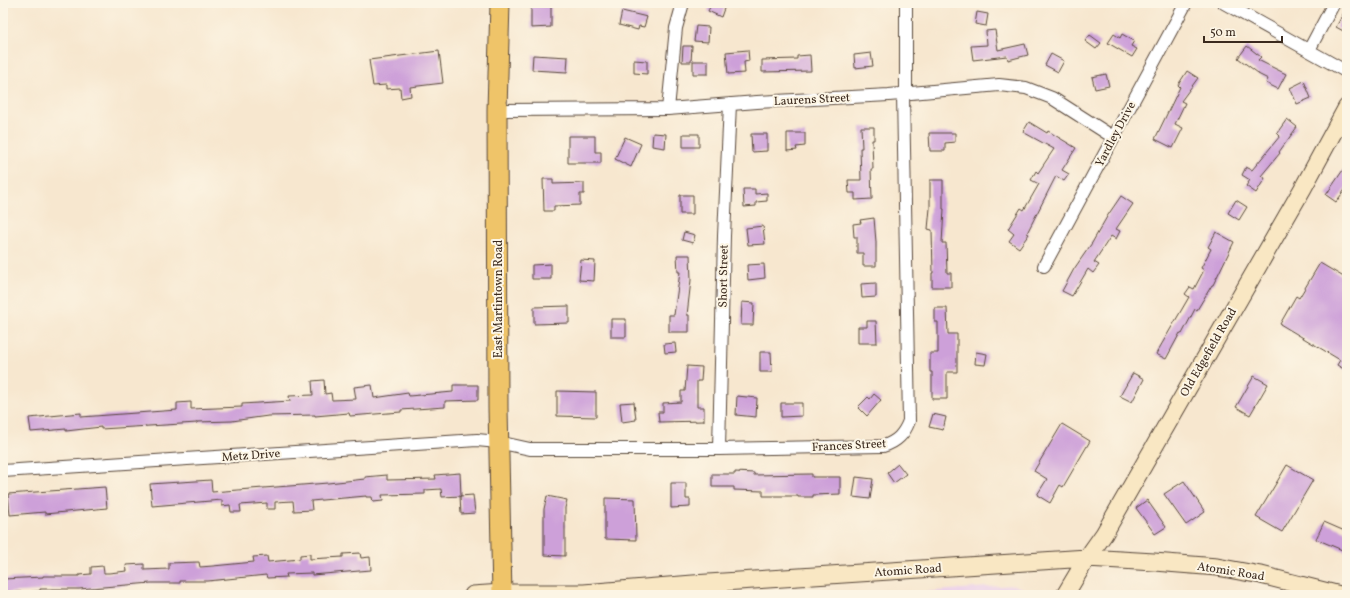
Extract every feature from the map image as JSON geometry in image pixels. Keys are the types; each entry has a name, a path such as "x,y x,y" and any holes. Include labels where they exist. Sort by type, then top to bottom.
{"main road":[{"name":"East Martintown Road","path":"500,3 497,110 498,442 502,594"},
{"name":"Old Edgefield Road","path":"1065,595 1087,558 1104,534 1303,188 1347,107"},
{"name":"Atomic Road","path":"473,595 584,593 693,584 1087,558 1217,567 1261,575 1340,595"}],"street":[{"path":"668,109 676,28 683,3"},
{"name":"Frances Street","path":"498,442 530,449 719,449 883,446 896,441 902,436 910,421 904,94 906,3"},
{"name":"Yardley Drive","path":"1044,266 1186,3"},
{"path":"1224,3 1347,72"},
{"path":"1309,50 1334,3"},
{"name":"Laurens Street","path":"497,110 668,109 904,94 994,85 1026,88 1052,98 1113,138"},
{"name":"Short Street","path":"719,449 724,236 730,104"},
{"name":"Metz Drive","path":"3,471 477,440 498,442"}],"shaded area":[{"path":"1013,585 1034,592 1036,595 886,595"}],"building":[{"path":"531,3 551,3 551,27 531,28"},
{"path":"712,3 726,3 721,17 708,11"},
{"path":"1347,7 1347,33 1336,27"},
{"path":"622,11 647,17 644,27 639,26 638,30 619,25"},
{"path":"977,12 988,14 986,26 975,24"},
{"path":"696,26 709,27 708,42 694,41"},
{"path":"995,30 998,50 1025,44 1028,55 1008,60 1007,56 973,60 971,46 987,45 986,31"},
{"path":"1114,34 1120,38 1122,34 1134,41 1131,46 1137,49 1132,57 1108,43"},
{"path":"1090,35 1101,43 1096,49 1085,41"},
{"path":"683,46 692,46 691,62 682,62"},
{"path":"1247,46 1261,57 1258,60 1286,74 1278,89 1266,83 1268,79 1258,74 1238,58"},
{"path":"748,50 749,61 744,62 745,73 728,74 726,52"},
{"path":"439,51 443,83 410,87 411,96 401,98 400,88 386,89 386,85 373,86 369,60"},
{"path":"871,53 873,66 855,68 854,55"},
{"path":"1051,54 1064,61 1058,72 1045,65"},
{"path":"533,55 568,57 567,72 532,70"},
{"path":"810,55 811,71 762,72 762,60 797,59 797,56"},
{"path":"634,60 647,61 647,74 634,73"},
{"path":"693,61 708,61 708,74 693,74"},
{"path":"1187,71 1198,78 1181,101 1185,103 1175,124 1183,128 1173,148 1155,139 1180,87 1178,85"},
{"path":"1106,74 1109,86 1095,89 1092,77"},
{"path":"1304,81 1311,98 1297,104 1290,88"},
{"path":"1287,119 1297,127 1279,152 1280,153 1261,176 1265,178 1256,193 1246,186 1250,180 1242,175 1246,167 1252,170 1280,136 1277,133"},
{"path":"1029,122 1047,133 1048,131 1076,148 1062,170 1069,174 1064,181 1056,176 1027,233 1029,234 1019,248 1009,241 1014,234 1008,229 1021,208 1024,210 1039,184 1031,180 1036,171 1038,173 1054,149 1023,132"},
{"path":"861,127 874,127 874,140 872,140 873,169 871,169 872,199 855,200 855,193 849,193 848,180 861,180"},
{"path":"653,133 666,134 665,148 652,146"},
{"path":"787,133 805,133 805,146 796,147 797,150 787,151"},
{"path":"929,133 955,133 955,142 945,143 945,151 930,151"},
{"path":"683,134 699,134 699,147 683,147"},
{"path":"751,134 767,134 767,151 752,152"},
{"path":"568,136 595,136 595,152 601,152 601,163 568,163"},
{"path":"625,137 641,144 631,167 615,159"},
{"path":"1347,164 1347,187 1336,202 1326,195"},
{"path":"543,179 553,179 553,184 584,183 584,194 580,194 580,205 554,206 554,211 544,211"},
{"path":"930,180 943,180 944,209 942,243 946,243 947,273 951,273 951,287 932,287 932,230 928,229"},
{"path":"743,189 755,189 755,194 767,193 767,201 756,202 756,206 744,207"},
{"path":"680,195 693,195 693,214 680,214"},
{"path":"1121,196 1133,204 1116,229 1120,231 1116,239 1111,236 1094,262 1099,265 1093,273 1088,269 1072,296 1062,291 1074,269"},
{"path":"1236,200 1247,207 1239,220 1228,213"},
{"path":"874,218 876,266 863,266 863,253 857,253 857,237 854,237 853,224 861,223 860,220"},
{"path":"763,226 765,244 748,245 746,228"},
{"path":"684,232 695,235 693,243 682,240"},
{"path":"1216,232 1234,242 1213,285 1197,310 1195,309 1182,334 1180,333 1166,359 1156,354 1189,297 1185,294 1190,287 1194,289 1204,270 1201,268 1211,249 1208,247"},
{"path":"677,255 690,255 691,280 687,315 689,315 689,332 669,332 669,315 674,315 680,272 678,272"},
{"path":"581,260 595,261 594,281 579,280"},
{"path":"1320,263 1347,279 1347,371 1337,365 1340,360 1280,324 1296,296 1299,298"},
{"path":"551,264 551,279 532,279 532,265"},
{"path":"764,264 765,278 748,280 747,265"},
{"path":"876,283 876,297 862,298 861,284"},
{"path":"742,302 754,303 753,325 741,325"},
{"path":"569,306 569,323 534,324 534,307"},
{"path":"935,308 947,308 948,334 957,334 957,372 947,372 947,399 932,399 930,353 938,353 938,322 935,322"},
{"path":"611,319 626,319 626,337 611,337"},
{"path":"867,321 876,321 877,343 858,343 858,327 867,327"},
{"path":"675,343 676,352 665,353 664,344"},
{"path":"760,352 771,352 772,372 760,372"},
{"path":"976,352 987,354 985,365 975,364"},
{"path":"687,366 702,367 701,381 697,381 697,407 704,407 704,421 659,422 658,412 663,412 663,403 681,402 681,391 685,391"},
{"path":"1133,373 1144,379 1132,402 1120,396"},
{"path":"1254,376 1268,384 1250,415 1236,407"},
{"path":"324,380 325,394 331,393 332,400 356,399 354,387 372,385 374,398 408,393 409,396 453,392 453,385 478,385 478,400 445,401 445,407 350,416 349,413 315,416 268,416 232,421 31,432 29,418 81,413 81,417 177,410 177,403 191,402 191,409 242,407 242,404 290,401 289,396 313,395 312,381"},
{"path":"557,391 596,392 596,417 557,416"},
{"path":"874,394 881,400 867,416 858,407 868,397 870,399"},
{"path":"737,396 757,398 756,417 736,415"},
{"path":"634,402 636,420 622,422 620,403"},
{"path":"781,403 802,403 802,416 781,417"},
{"path":"933,414 946,417 943,430 929,427"},
{"path":"1062,424 1090,441 1063,487 1060,485 1050,503 1037,495 1047,479 1034,471"},
{"path":"898,464 906,474 894,483 887,473"},
{"path":"1287,465 1313,480 1282,532 1256,517"},
{"path":"735,472 754,473 754,475 812,474 812,477 840,477 840,494 813,495 813,497 763,496 763,491 734,490 734,487 712,487 712,474 735,474"},
{"path":"460,473 461,496 442,497 441,489 425,490 425,494 382,495 383,501 373,502 372,497 366,496 311,501 312,510 294,511 293,501 275,502 275,509 267,509 267,503 240,505 241,512 231,512 230,505 222,506 222,500 152,506 150,484 211,480 212,492 328,483 387,475 387,480 436,479 435,475"},
{"path":"856,477 873,479 870,499 853,497"},
{"path":"1184,481 1205,512 1186,525 1164,494"},
{"path":"671,483 686,483 686,499 690,499 690,507 671,508"},
{"path":"105,487 107,508 45,514 45,512 10,515 8,494"},
{"path":"473,495 475,513 461,514 460,496"},
{"path":"547,496 567,500 565,508 565,556 544,555 544,509"},
{"path":"605,498 635,499 636,540 605,539"},
{"path":"1147,500 1166,527 1155,534 1136,508"},
{"path":"1324,522 1347,532 1347,552 1316,539"},
{"path":"360,553 361,558 370,557 371,570 312,575 312,573 286,574 287,577 267,578 266,575 208,581 180,581 180,583 151,583 79,589 40,589 40,591 3,593 3,579 43,576 79,576 91,574 91,567 103,566 104,573 109,573 127,571 126,565 144,564 144,570 169,569 169,563 199,562 200,567 254,562 253,557 267,556 268,562 300,559 300,555 310,554 310,559 343,557 343,554"}]}
